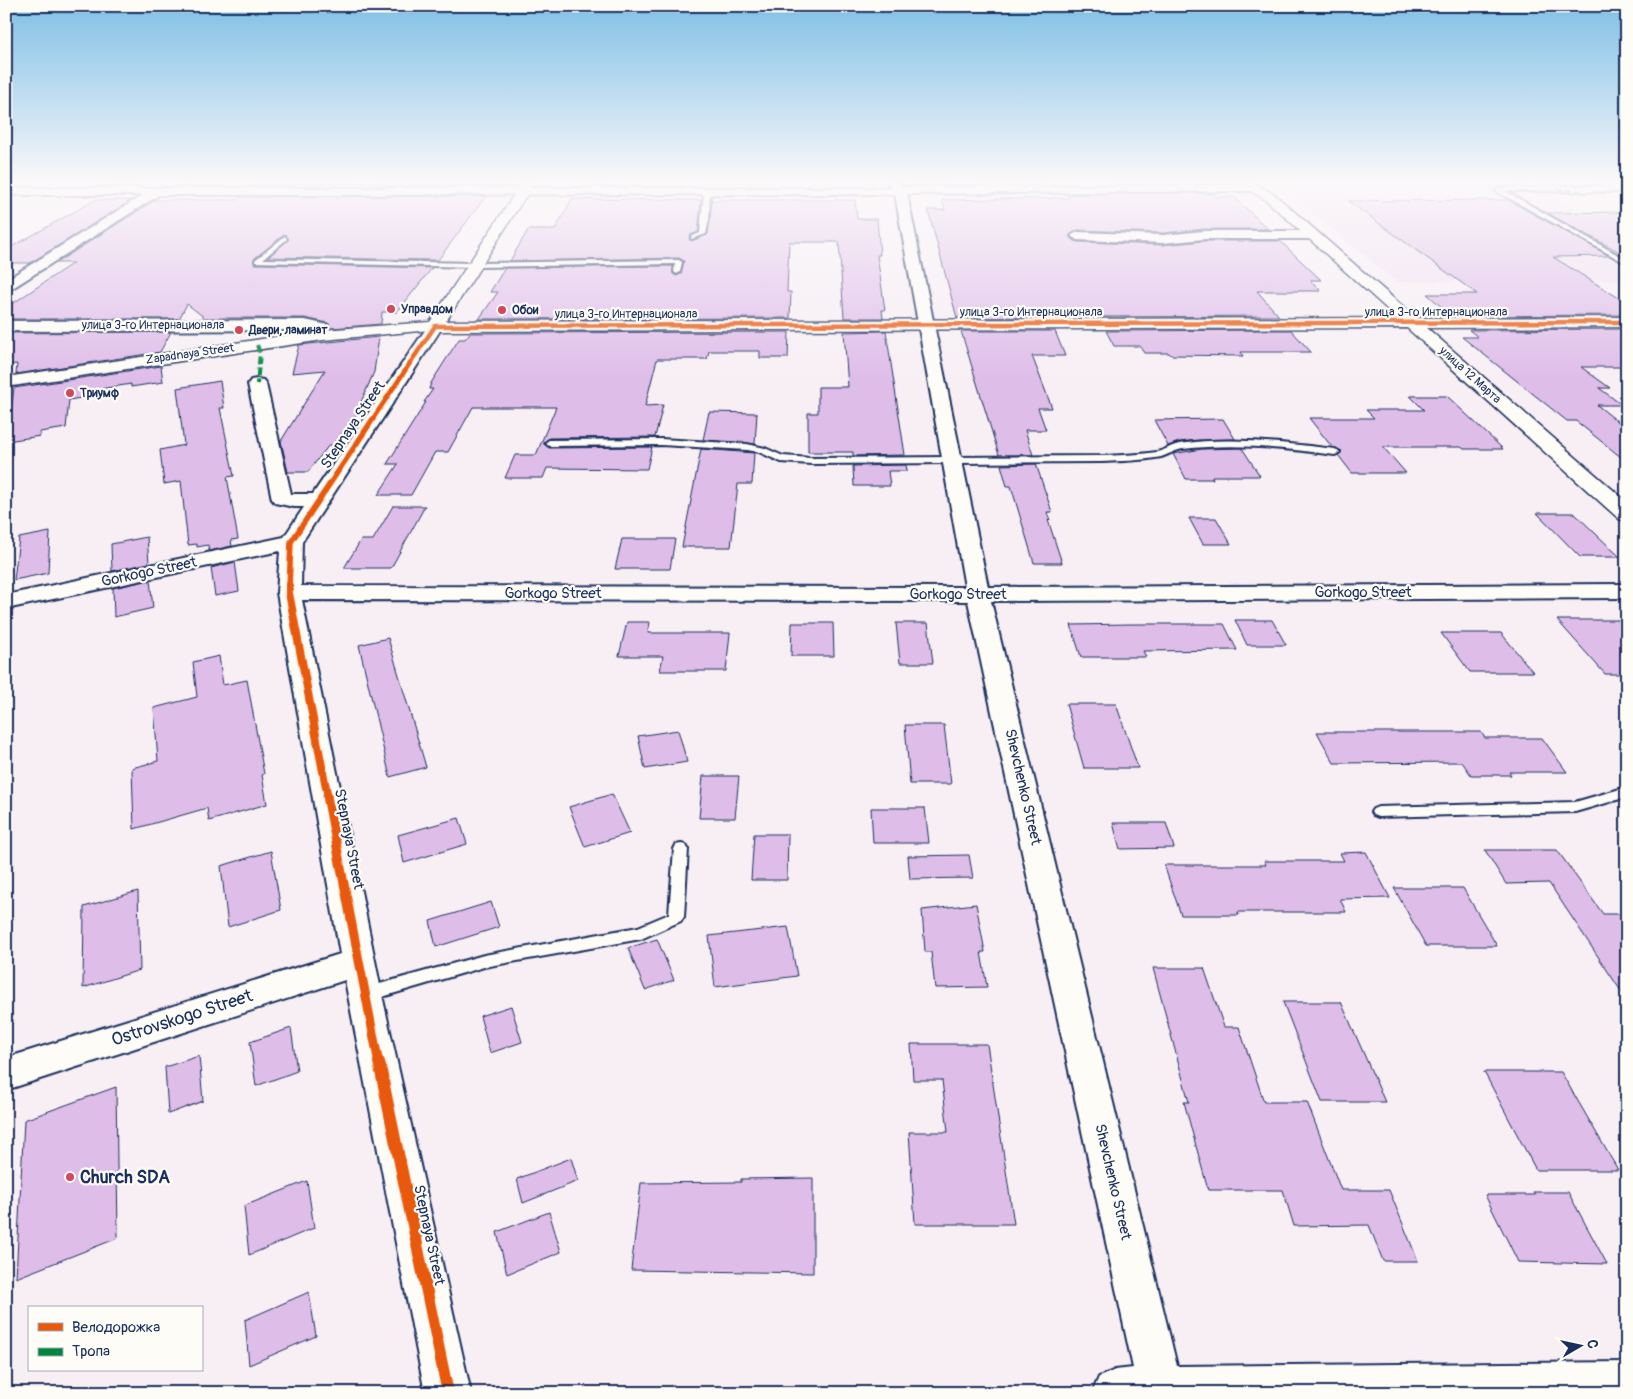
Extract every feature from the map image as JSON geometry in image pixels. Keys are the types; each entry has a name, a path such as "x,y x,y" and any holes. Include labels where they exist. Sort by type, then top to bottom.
{"street":[{"path":"6,286 67,248"},
{"name":"Stepnaya Street","path":"448,1393 358,962 288,593 291,542 486,248"},
{"name":"Shevchenko Street","path":"911,248 978,594 1160,1390"},
{"name":"улица 12 Марта","path":"1328,248 1627,514"},
{"name":"улица 3-го Интернационала","path":"435,326 1627,322"},
{"name":"улица 3-го Интернационала","path":"6,326 306,325 322,328 323,335"},
{"name":"Zapadnaya Street","path":"6,382 323,335 435,326"},
{"path":"257,384 282,499 294,501 319,500"},
{"name":"Gorkogo Street","path":"6,602 291,542"},
{"name":"Gorkogo Street","path":"288,593 978,594 1627,591"},
{"name":"Ostrovskogo Street","path":"6,1074 358,962"},
{"path":"1115,1393 1160,1390 1627,1385"}],"lane":[{"path":"272,248 257,261 475,265 680,262 677,272"},
{"path":"1602,248 1626,262"},
{"path":"549,443 661,442 747,447 762,450 781,459 811,461 1140,457 1160,454 1178,447 1226,444 1276,444 1335,452"},
{"path":"1378,812 1575,807 1627,792"},
{"path":"365,995 484,961 641,932 676,917 681,849"}],"shaded area":[{"path":"1355,248 1627,248 1627,279 1397,282"}],"building":[{"path":"9,248 54,248 30,263 6,263 6,250"},
{"path":"79,248 267,248 254,259 255,264 432,268 397,312 382,312 381,324 331,328 328,323 305,318 205,318 187,304 179,319 6,319 6,308 73,263 56,263"},
{"path":"278,248 447,248 438,260 268,257"},
{"path":"517,248 789,248 787,292 791,292 790,318 479,319 498,292 490,292 505,268 673,266 673,274 676,276 681,274 684,261 679,258 510,261"},
{"path":"839,248 879,248 880,255 877,255 885,310 882,310 883,318 844,318"},
{"path":"938,248 1288,248 1321,280 1310,280 1321,291 1257,291 1279,316 1099,317 1095,310 1046,310 1049,317 957,318"},
{"path":"1414,248 1596,248 1610,256 1553,257 1627,303 1627,315 1452,316 1427,294 1477,294"},
{"path":"1613,248 1627,248 1627,256"},
{"path":"1627,329 1627,367 1581,367 1610,388 1599,388 1622,405 1597,405 1627,429 1627,462 1576,421 1567,421 1462,337 1478,337 1469,330"},
{"path":"1291,330 1311,352 1241,352 1243,356 1144,353 1140,346 1114,346 1106,331"},
{"path":"886,331 905,455 853,456 853,452 808,452 808,413 818,413 818,387 848,387 844,332"},
{"path":"961,331 1055,331 1065,356 1032,356 1052,408 1038,408 1046,430 1025,430 1033,455 999,455"},
{"path":"171,332 160,352 16,374 17,364 6,365 6,333"},
{"path":"789,332 788,358 760,358 760,351 709,351 707,359 657,359 645,406 663,405 655,437 549,438 543,443 549,448 652,447 647,469 547,468 543,478 505,478 515,455 536,455 556,407 473,407 448,452 435,452 411,495 378,495 398,464 387,464 426,402 424,402 433,389 429,389 431,383 459,339 465,339 470,333"},
{"path":"379,337 374,372 355,416 333,445 329,445 308,472 288,472 281,441 325,370 292,373 299,345"},
{"path":"161,366 163,382 131,387 131,384 81,392 81,398 69,400 66,428 40,432 40,436 7,441 14,388"},
{"path":"220,381 224,408 220,408 234,476 227,477 238,539 231,540 232,546 209,551 208,545 197,547 197,544 188,545 181,481 164,484 160,450 184,445 177,388"},
{"path":"1410,396 1447,396 1503,449 1383,447 1406,473 1352,473 1338,455 1342,451 1332,447 1309,418 1374,418 1366,410 1424,410"},
{"path":"709,412 757,413 755,444 703,440"},
{"path":"1223,419 1235,439 1198,440 1179,442 1168,446 1154,420"},
{"path":"1242,448 1260,476 1212,476 1213,479 1186,479 1173,454 1202,449"},
{"path":"701,449 754,453 752,484 738,484 731,547 682,547"},
{"path":"1036,464 1052,512 1047,512 1050,520 1048,520 1062,563 1034,563 1011,486 1007,486 1001,465"},
{"path":"906,465 907,471 888,471 890,486 854,486 853,466"},
{"path":"393,506 425,506 391,568 344,568 361,540 373,540"},
{"path":"1537,513 1574,513 1620,557 1580,557"},
{"path":"1189,518 1216,518 1231,544 1203,544"},
{"path":"50,532 48,573 14,580 19,538"},
{"path":"147,537 149,563 112,571 111,544"},
{"path":"622,539 675,539 670,569 615,569"},
{"path":"235,562 239,591 215,596 211,568"},
{"path":"150,580 153,608 114,617 113,588"},
{"path":"1235,620 1272,620 1286,645 1247,645"},
{"path":"1557,620 1627,620 1627,674 1605,674"},
{"path":"627,622 650,622 648,633 730,633 726,671 660,671 663,656 619,656"},
{"path":"792,623 833,623 834,656 791,656"},
{"path":"896,623 928,623 933,663 900,663"},
{"path":"1224,624 1237,650 1143,651 1146,657 1081,657 1071,625"},
{"path":"1441,633 1501,633 1533,672 1470,672"},
{"path":"388,638 426,767 390,777 359,645"},
{"path":"219,656 223,685 247,680 264,774 262,775 267,804 209,821 207,808 134,829 132,768 158,761 154,708 197,697 193,662"},
{"path":"1066,704 1116,704 1138,768 1084,768"},
{"path":"905,725 944,725 951,784 910,784"},
{"path":"678,730 687,762 645,769 638,736"},
{"path":"1317,732 1481,732 1485,738 1542,738 1567,772 1509,772 1511,775 1471,775 1462,762 1334,763"},
{"path":"703,776 739,776 735,818 699,818"},
{"path":"612,794 630,833 585,847 569,807"},
{"path":"871,808 925,808 929,843 873,843"},
{"path":"459,818 467,844 404,863 398,835"},
{"path":"1113,823 1166,823 1174,848 1120,849"},
{"path":"754,834 788,834 787,880 751,880"},
{"path":"1485,850 1557,850 1603,914 1627,914 1627,1000 1549,883 1506,884"},
{"path":"271,851 281,910 228,927 221,866"},
{"path":"1366,852 1390,898 1340,899 1346,912 1238,912 1239,915 1181,915 1164,865 1266,865 1264,861 1344,861 1340,853"},
{"path":"969,855 973,878 910,879 908,856"},
{"path":"1394,888 1463,888 1497,946 1426,946"},
{"path":"138,891 140,970 83,988 84,907"},
{"path":"491,902 499,927 436,947 430,921"},
{"path":"976,904 985,952 981,952 987,987 935,988 931,952 925,952 922,910"},
{"path":"788,927 797,976 715,987 709,936"},
{"path":"657,939 674,980 645,990 628,948"},
{"path":"1153,968 1204,968 1224,1027 1239,1027 1264,1102 1307,1102 1341,1190 1389,1190 1418,1261 1383,1261 1369,1225 1294,1226 1283,1190 1208,1190 1184,1102 1189,1102"},
{"path":"1283,1002 1341,1002 1385,1102 1322,1102"},
{"path":"511,1006 522,1042 490,1053 480,1016"},
{"path":"291,1028 297,1071 256,1086 250,1042"},
{"path":"911,1044 987,1044 1014,1224 915,1224 909,1132 948,1132 942,1080 913,1080"},
{"path":"199,1056 203,1101 168,1114 165,1067"},
{"path":"1484,1072 1561,1072 1618,1170 1536,1170"},
{"path":"116,1087 118,1238 16,1278 24,1120"},
{"path":"571,1158 578,1181 523,1203 517,1179"},
{"path":"813,1178 813,1273 631,1270 641,1183 741,1182 741,1179"},
{"path":"307,1181 314,1228 249,1255 244,1206"},
{"path":"1533,1192 1568,1192 1607,1264 1518,1262 1485,1195 1535,1195"},
{"path":"549,1212 561,1252 507,1274 497,1232"},
{"path":"309,1292 316,1336 249,1365 245,1320"}],"marked path":[{"path":"257,345 260,353 257,384"}],"cycle path":[{"path":"448,1393 365,995 289,593 291,542 435,326 1627,322"}],"place":[{"name":"Управдом","path":"391,309"},
{"name":"Обои","path":"502,310"},
{"name":"Двери, ламинат","path":"239,330"},
{"name":"Триумф","path":"70,393"},
{"name":"Church SDA","path":"70,1177"}]}
